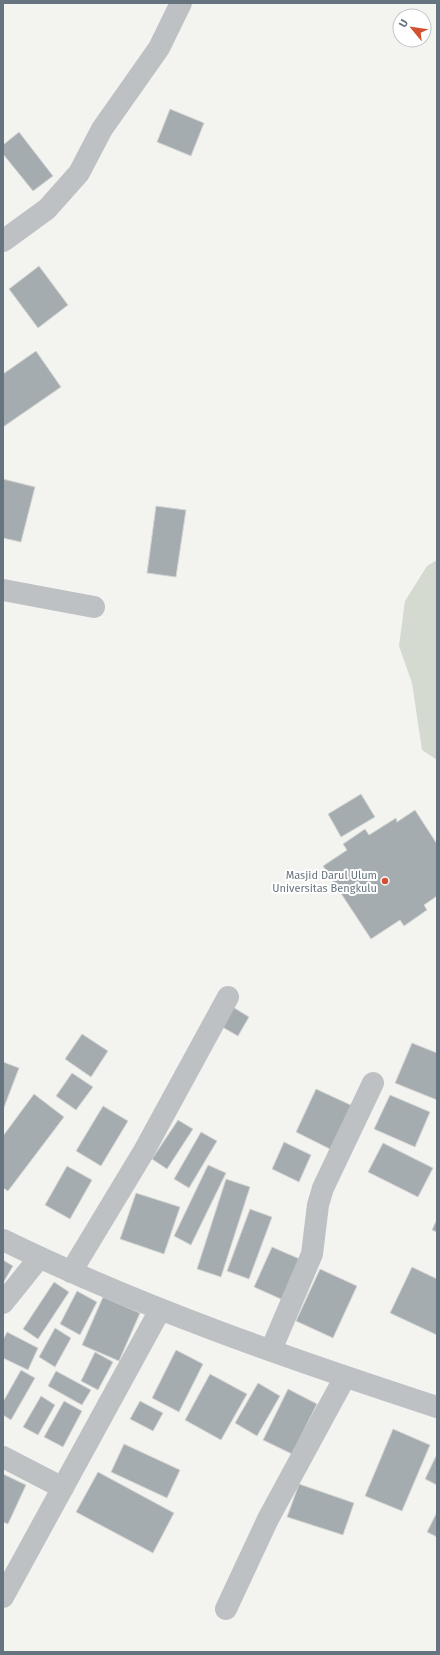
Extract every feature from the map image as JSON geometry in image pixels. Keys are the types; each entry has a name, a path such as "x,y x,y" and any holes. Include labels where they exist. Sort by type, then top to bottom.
{"street":[{"path":"3,241 47,209 79,173 102,129 159,48 182,3"},
{"path":"3,590 94,607"},
{"path":"71,1272 144,1151 228,997"},
{"path":"271,1350 312,1254 318,1204 323,1188 373,1082"},
{"path":"3,1240 39,1258 160,1310 346,1377 437,1407"},
{"path":"3,1303 39,1258"},
{"path":"3,1597 64,1488 160,1310"},
{"path":"226,1609 272,1512 346,1377"},
{"path":"3,1457 64,1488"}],"shaded area":[{"path":"437,560 437,760 422,750 412,683 399,646 405,601 427,566"}],"building":[{"path":"170,109 204,123 191,156 157,142"},
{"path":"19,132 53,176 33,191 3,154 3,145"},
{"path":"39,266 68,305 38,328 9,289"},
{"path":"36,351 61,387 3,427 3,374"},
{"path":"3,479 35,487 21,542 3,538"},
{"path":"156,506 186,510 176,577 147,573"},
{"name":"Masjid Darul Ulum Universitas Bengkulu","path":"361,794 375,817 341,837 328,814"},
{"name":"Masjid Darul Ulum Universitas Bengkulu","path":"415,810 437,844 437,896 424,905 427,910 404,926 400,920 371,939 323,866 347,850 343,844 365,829 369,835 396,818 397,822"},
{"path":"228,1004 249,1017 238,1036 217,1024"},
{"path":"82,1034 108,1051 91,1077 65,1059"},
{"path":"412,1043 437,1053 437,1100 395,1083"},
{"path":"3,1062 19,1068 3,1110"},
{"path":"72,1073 93,1087 76,1110 56,1096"},
{"path":"316,1089 355,1107 334,1151 296,1132"},
{"path":"34,1094 64,1117 8,1191 3,1188 3,1136"},
{"path":"390,1095 430,1112 415,1147 374,1129"},
{"path":"103,1106 128,1121 101,1166 76,1151"},
{"path":"178,1120 193,1129 167,1169 152,1159"},
{"path":"201,1132 217,1141 189,1188 174,1179"},
{"path":"284,1142 311,1155 299,1182 272,1169"},
{"path":"383,1143 433,1168 418,1197 368,1172"},
{"path":"208,1165 226,1173 191,1245 174,1236"},
{"path":"67,1166 92,1180 70,1219 45,1205"},
{"path":"226,1179 250,1187 221,1277 197,1269"},
{"path":"136,1193 180,1207 164,1254 120,1239"},
{"path":"250,1209 272,1217 249,1279 227,1271"},
{"path":"437,1219 437,1232 432,1230"},
{"path":"272,1247 302,1260 283,1300 254,1287"},
{"path":"3,1260 13,1266 3,1283"},
{"path":"412,1267 437,1279 437,1335 390,1313"},
{"path":"320,1269 357,1286 333,1338 296,1321"},
{"path":"54,1282 69,1292 38,1339 23,1329"},
{"path":"77,1291 97,1302 80,1335 60,1324"},
{"path":"103,1297 140,1313 119,1361 82,1345"},
{"path":"55,1328 71,1338 55,1367 39,1357"},
{"path":"7,1332 38,1348 28,1370 3,1358 3,1340"},
{"path":"176,1350 203,1364 179,1412 152,1398"},
{"path":"95,1352 113,1362 98,1390 81,1381"},
{"path":"21,1370 35,1378 11,1420 3,1415 3,1402"},
{"path":"56,1371 91,1390 82,1405 48,1386"},
{"path":"210,1374 247,1394 221,1440 185,1420"},
{"path":"258,1383 280,1396 257,1436 235,1423"},
{"path":"288,1389 317,1404 292,1454 263,1440"},
{"path":"41,1396 55,1405 38,1435 23,1427"},
{"path":"64,1401 82,1411 63,1447 44,1437"},
{"path":"140,1401 163,1413 153,1431 130,1419"},
{"path":"393,1429 430,1445 402,1511 365,1496"},
{"path":"124,1444 180,1470 167,1498 111,1472"},
{"path":"437,1454 437,1485 425,1479"},
{"path":"98,1472 174,1513 153,1553 76,1512"},
{"path":"3,1474 26,1485 8,1524 3,1522"},
{"path":"299,1484 354,1503 343,1535 287,1517"},
{"path":"437,1512 437,1537 427,1532"}],"place":[{"name":"Masjid Darul Ulum Universitas Bengkulu","path":"385,881"}]}
